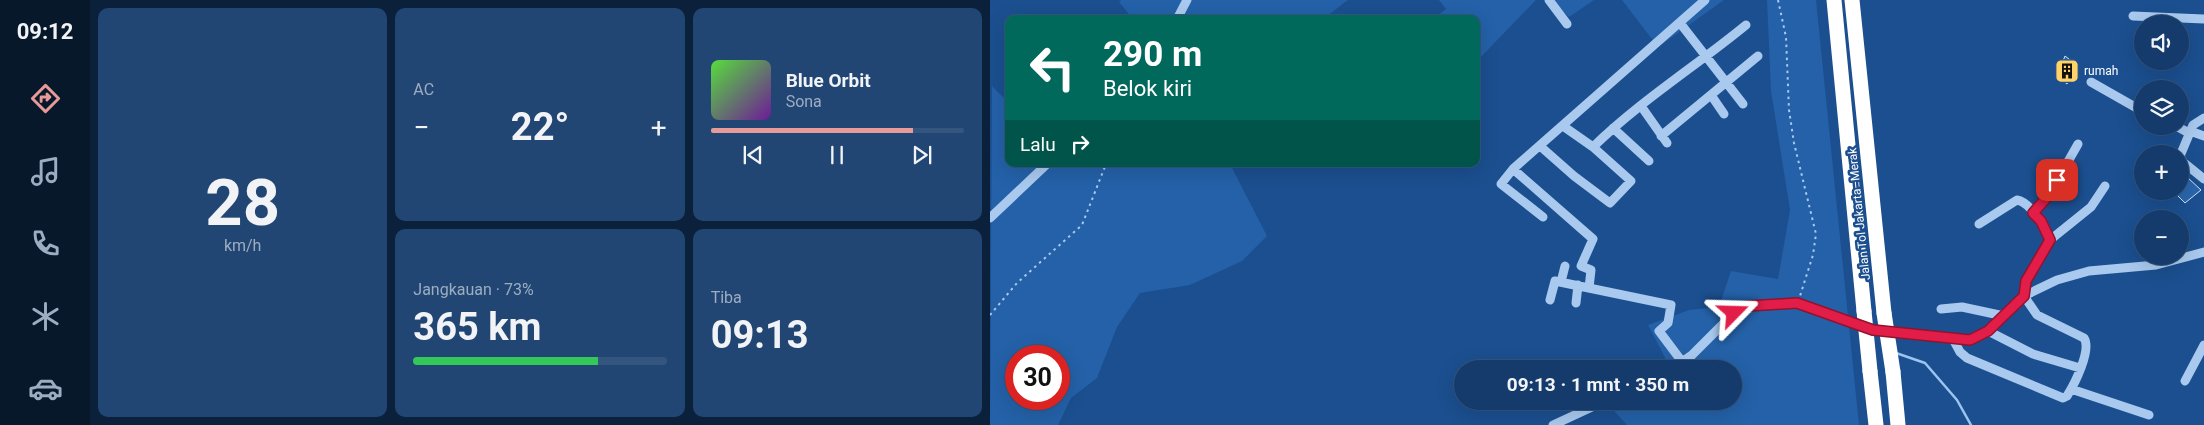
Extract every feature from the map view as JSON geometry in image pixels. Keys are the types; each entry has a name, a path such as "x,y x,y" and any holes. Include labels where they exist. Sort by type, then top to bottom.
{"highway":[{"name":"Jalan Tol Jakarta–Merak","path":"1834,0 1876,425"},
{"name":"Jalan Tol Jakarta–Merak","path":"1852,0 1884,313 1893,372 1898,425"}],"street":[{"path":"1179,15 1187,0"},
{"path":"1550,0 1567,24"},
{"path":"1543,217 1501,184 1513,169 1705,0"},
{"path":"2133,16 2204,19"},
{"path":"1680,22 1743,104"},
{"path":"1593,148 1613,128 1746,25"},
{"path":"1641,106 1664,139 1710,95 1758,56"},
{"path":"2092,82 2134,106"},
{"path":"1710,95 1724,114"},
{"path":"2204,118 2193,125 2189,132 2204,136"},
{"path":"1540,146 1574,176 1610,203 1631,181 1593,148 1563,126"},
{"path":"1613,128 1649,161"},
{"path":"2188,135 2181,159 2204,180"},
{"path":"2033,213 2049,195 2078,144"},
{"path":"990,218 1044,167"},
{"path":"1513,169 1593,239 1581,266 1591,270 1589,288"},
{"path":"1953,339 1964,356 2063,398 2067,396 2080,368 2086,349 2084,338 2037,315 2024,296 2026,281 2050,240 2086,212 2105,186"},
{"path":"1979,224 2017,200 2022,202 2044,226 2050,240"},
{"path":"2189,255 2204,252"},
{"path":"1686,360 1741,308 1760,304 1797,303 1873,330 1970,340 1988,331 2024,296 2056,280 2088,270 2144,265"},
{"path":"1561,282 1565,266"},
{"path":"1550,300 1554,280 1672,305 1668,323 1659,331 1681,360"},
{"path":"1576,303 1578,286"},
{"path":"1941,309 1962,307 2004,316"},
{"path":"1988,331 2040,356 2080,368"},
{"path":"2185,381 2204,345"},
{"path":"2071,389 2149,415"},
{"path":"1553,425 1586,410"}],"path":[{"path":"1778,0 1786,37 1789,110 1794,143 1816,234 1813,255 1797,303"},
{"path":"990,315 1017,283 1082,225 1105,167"}],"shaded area":[{"path":"1121,0 1348,0 1328,15 1130,15 1119,2"},
{"path":"1439,0 1536,0 1480,58 1480,15 1438,15 1446,9"},
{"path":"1551,0 1594,0 1569,17"},
{"path":"1622,0 1724,0 1658,47"},
{"path":"1767,0 1816,0 1859,425 1627,425 1613,410 1742,410 1742,360 1666,360 1648,325 1689,310 1719,307 1731,271 1778,279 1790,210 1771,91"},
{"path":"992,86 1005,99 1005,167 1232,167 1267,236 1242,261 1190,285 1140,293 1117,327 1097,378 1070,400 1070,345 1005,345 1005,410 1065,410 1058,425 990,425"}],"building":[{"name":"rumah","path":"2065,56 2078,66 2067,84 2057,76"},
{"path":"2189,179 2201,190 2189,200"}],"waterway":[{"path":"1896,353 1925,363 1957,400 1971,425"}],"place":[{"name":"rumah","path":"2067,71"}],"route":[{"path":"1734,313 1741,308 1760,304 1797,303 1873,330 1905,335 1938,336 1970,340 1988,331 2024,296 2024,284 2050,240 2048,231 2033,213 2049,195 2057,180"}]}
